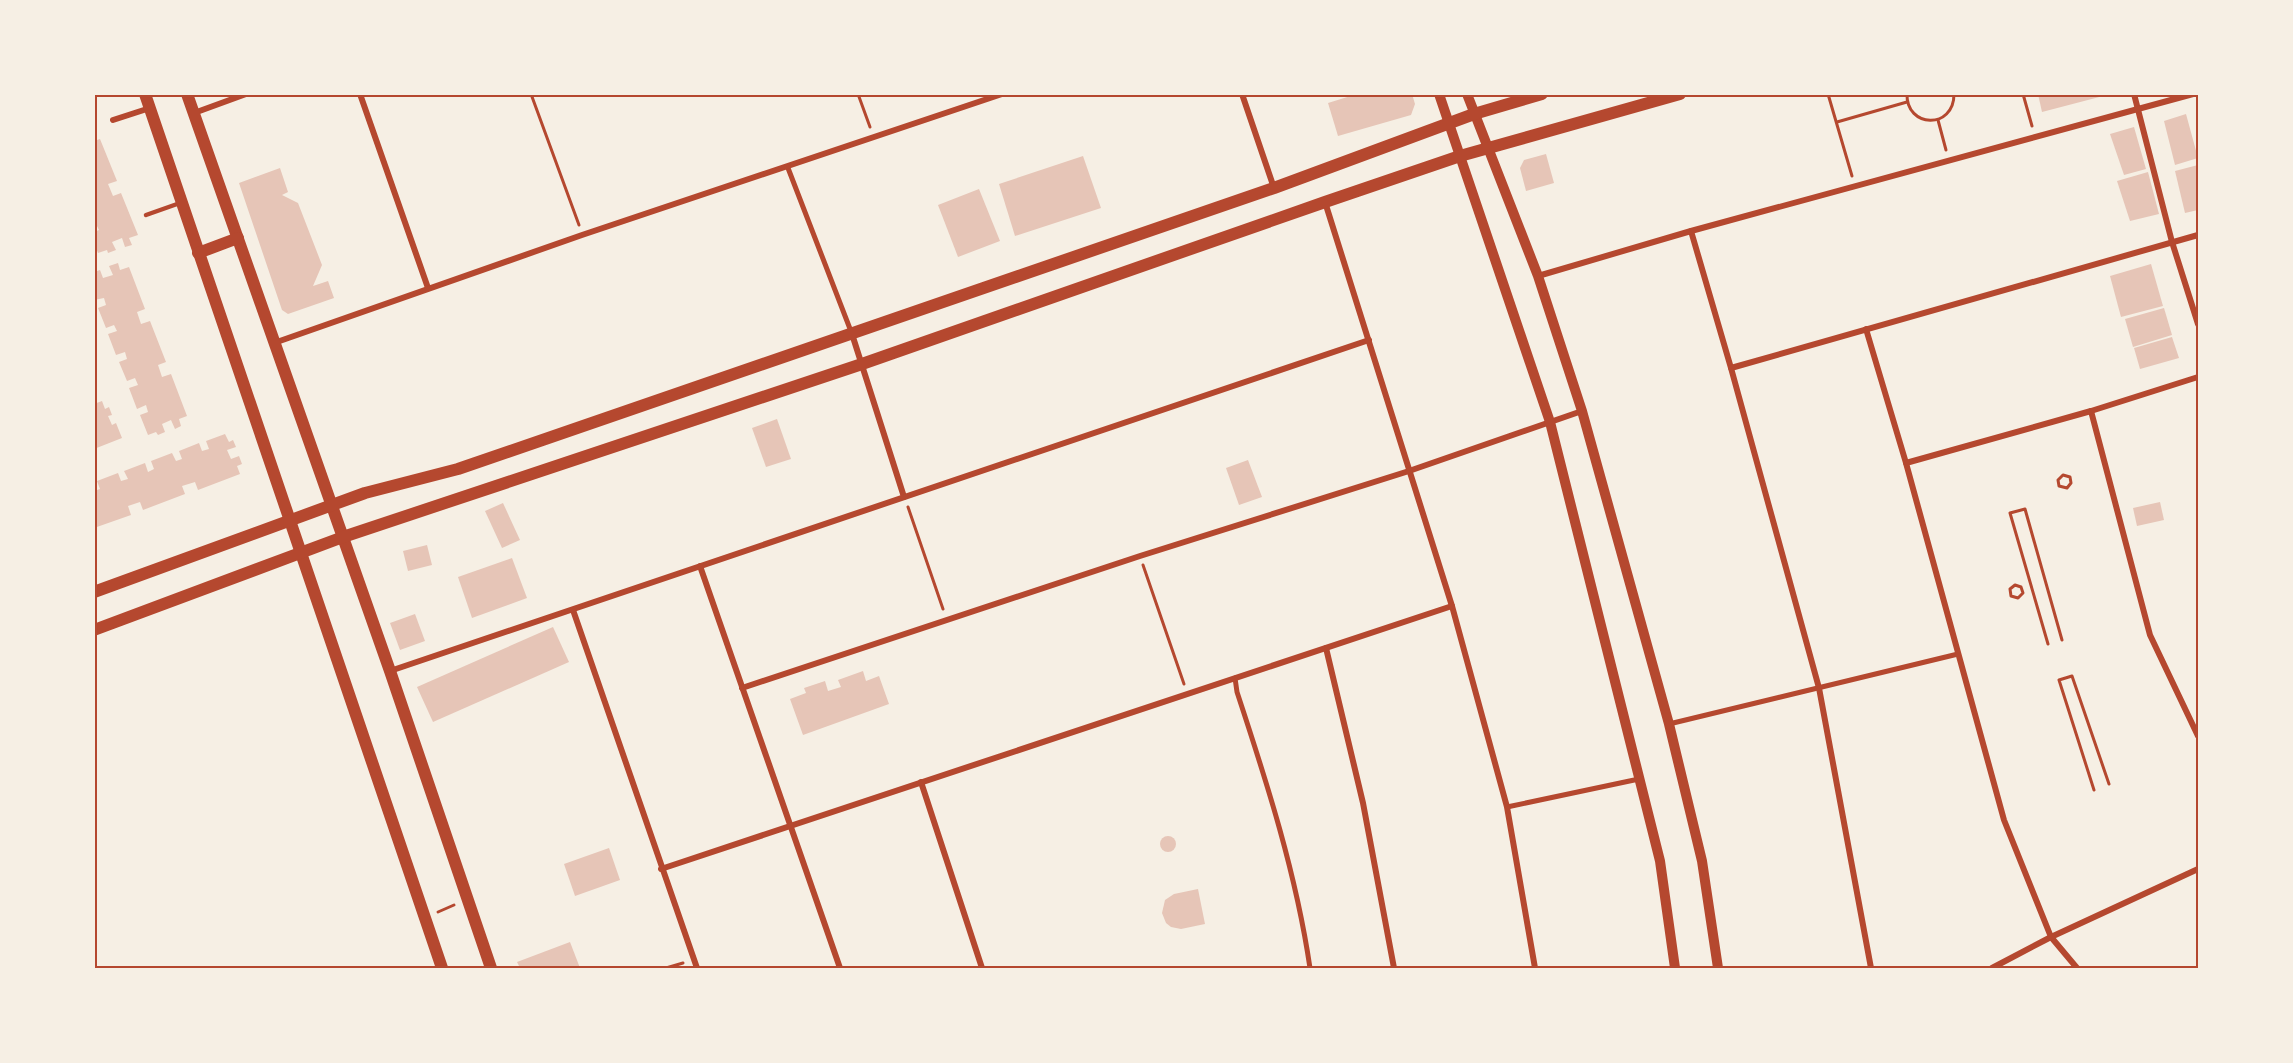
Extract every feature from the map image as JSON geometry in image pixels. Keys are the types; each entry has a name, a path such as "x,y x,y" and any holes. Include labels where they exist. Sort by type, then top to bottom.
{"main road":[{"path":"145,94 442,969"},
{"path":"187,94 390,671 490,969"},
{"path":"94,592 365,493 458,469 1274,188 1474,114 1542,94"},
{"path":"94,630 343,537 862,364 1460,156 1680,94"},
{"path":"198,254 238,238"}],"street":[{"path":"194,113 246,94"},
{"path":"360,94 428,288"},
{"path":"274,343 582,235 788,168 1002,94"},
{"path":"1242,94 1274,188"},
{"path":"1439,94 1550,422 1660,861 1675,969"},
{"path":"1467,94 1538,276 1582,411 1669,724 1702,861 1718,969"},
{"path":"2134,94 2172,242 2199,324"},
{"path":"1538,276 1690,231 2193,94"},
{"path":"113,120 150,108"},
{"path":"788,168 852,334 904,497"},
{"path":"1325,202 1452,606 1507,807 1535,969"},
{"path":"1690,231 1731,368 1818,688 1870,969"},
{"path":"1731,368 2199,235"},
{"path":"1866,329 1906,463 2004,820 2051,937 2077,969"},
{"path":"390,671 1369,340"},
{"path":"1906,463 2091,411 2199,377"},
{"path":"742,688 1140,556 1409,471 1582,411"},
{"path":"2091,411 2150,635 2199,736"},
{"path":"700,566 792,825 840,969"},
{"path":"661,869 1452,606"},
{"path":"573,610 697,969"},
{"path":"1326,648 1363,803 1394,969"},
{"path":"1669,724 1958,654"},
{"path":"1235,678 1237,692 1274,806 1296,885 1310,969"},
{"path":"1507,807 1639,779"},
{"path":"921,782 982,969"},
{"path":"1992,969 2051,937 2199,869"}],"lane":[{"path":"146,215 181,202"}],"path":[{"path":"531,94 582,235"},
{"path":"858,94 874,138"},
{"path":"1828,94 1855,186"},
{"path":"1908,94 1907,102 1910,109 1919,118 1925,120 1938,120 1944,117 1952,107 1954,94"},
{"path":"2023,94 2032,126"},
{"path":"1836,122 1907,102"},
{"path":"1938,120 1946,150"},
{"path":"2063,475 2070,477 2071,483 2067,488 2059,486 2058,480 2063,475"},
{"path":"904,497 947,620"},
{"path":"2048,644 2010,513 2025,509 2062,640"},
{"path":"1140,556 1188,694"},
{"path":"2015,585 2021,586 2023,593 2018,598 2011,596 2010,589 2015,585"},
{"path":"2094,790 2059,680 2072,676 2109,784"},
{"path":"425,916 467,900"},
{"path":"666,969 693,960"}],"building":[{"path":"1357,94 1412,94 1415,104 1411,115 1338,136 1328,103"},
{"path":"2038,94 2107,94 2107,95 2042,112"},
{"path":"2186,114 2198,158 2175,165 2164,121"},
{"path":"2134,127 2146,169 2124,175 2110,134"},
{"path":"100,139 117,181 108,184 113,196 121,193 138,235 129,238 132,245 125,247 122,238 112,242 116,250 108,253 107,250 98,253 94,243 94,232 99,230 96,224 94,225 94,141"},
{"path":"1546,154 1554,183 1526,191 1520,168 1524,160"},
{"path":"1083,156 1101,208 1015,236 999,184"},
{"path":"2198,165 2198,210 2185,213 2175,171"},
{"path":"280,168 288,192 282,195 298,203 322,265 313,286 328,281 334,298 288,314 282,310 239,183"},
{"path":"2148,172 2159,214 2130,221 2117,181"},
{"path":"979,189 1000,241 958,257 938,205"},
{"path":"118,263 120,270 129,267 145,309 137,312 141,324 150,321 166,362 158,365 162,377 171,374 187,416 179,419 181,426 175,429 171,420 162,424 165,432 158,435 156,432 148,435 140,415 148,412 146,405 137,409 129,388 138,385 135,378 127,381 119,362 127,359 125,352 116,355 108,334 117,331 114,325 106,328 98,308 106,305 104,298 94,300 94,272 100,270 103,278 113,275 109,266"},
{"path":"2151,264 2163,306 2121,317 2110,276"},
{"path":"2164,308 2172,335 2133,347 2125,319"},
{"path":"2172,337 2179,358 2140,369 2134,348"},
{"path":"102,401 105,409 109,407 112,415 108,416 112,425 116,423 122,438 94,449 94,404"},
{"path":"777,419 791,459 766,467 752,428"},
{"path":"225,434 229,442 233,440 236,447 227,450 231,459 239,456 242,464 237,466 240,474 198,490 195,482 182,486 185,494 143,510 140,502 128,506 131,515 94,528 94,491 100,489 97,481 118,473 121,481 128,479 124,471 145,463 148,472 154,469 151,461 172,453 176,461 182,459 179,451 199,443 202,451 209,449 206,441"},
{"path":"1248,460 1262,497 1239,505 1226,468"},
{"path":"2160,502 2164,520 2137,526 2133,508"},
{"path":"503,503 520,540 502,548 485,511"},
{"path":"427,545 432,565 408,571 403,551"},
{"path":"512,558 527,598 472,618 458,577"},
{"path":"415,614 425,641 400,650 390,623"},
{"path":"553,627 569,662 433,722 417,687"},
{"path":"863,671 866,681 879,676 889,704 803,735 790,699 806,693 804,688 825,681 828,691 841,687 838,680"},
{"path":"1168,836 1174,838 1176,844 1174,850 1168,852 1162,850 1160,844 1162,838"},
{"path":"609,848 620,880 575,896 564,864"},
{"path":"1198,889 1205,924 1181,929 1171,927 1166,923 1162,913 1165,900 1174,894"},
{"path":"570,942 580,968 520,968 517,962"}]}
